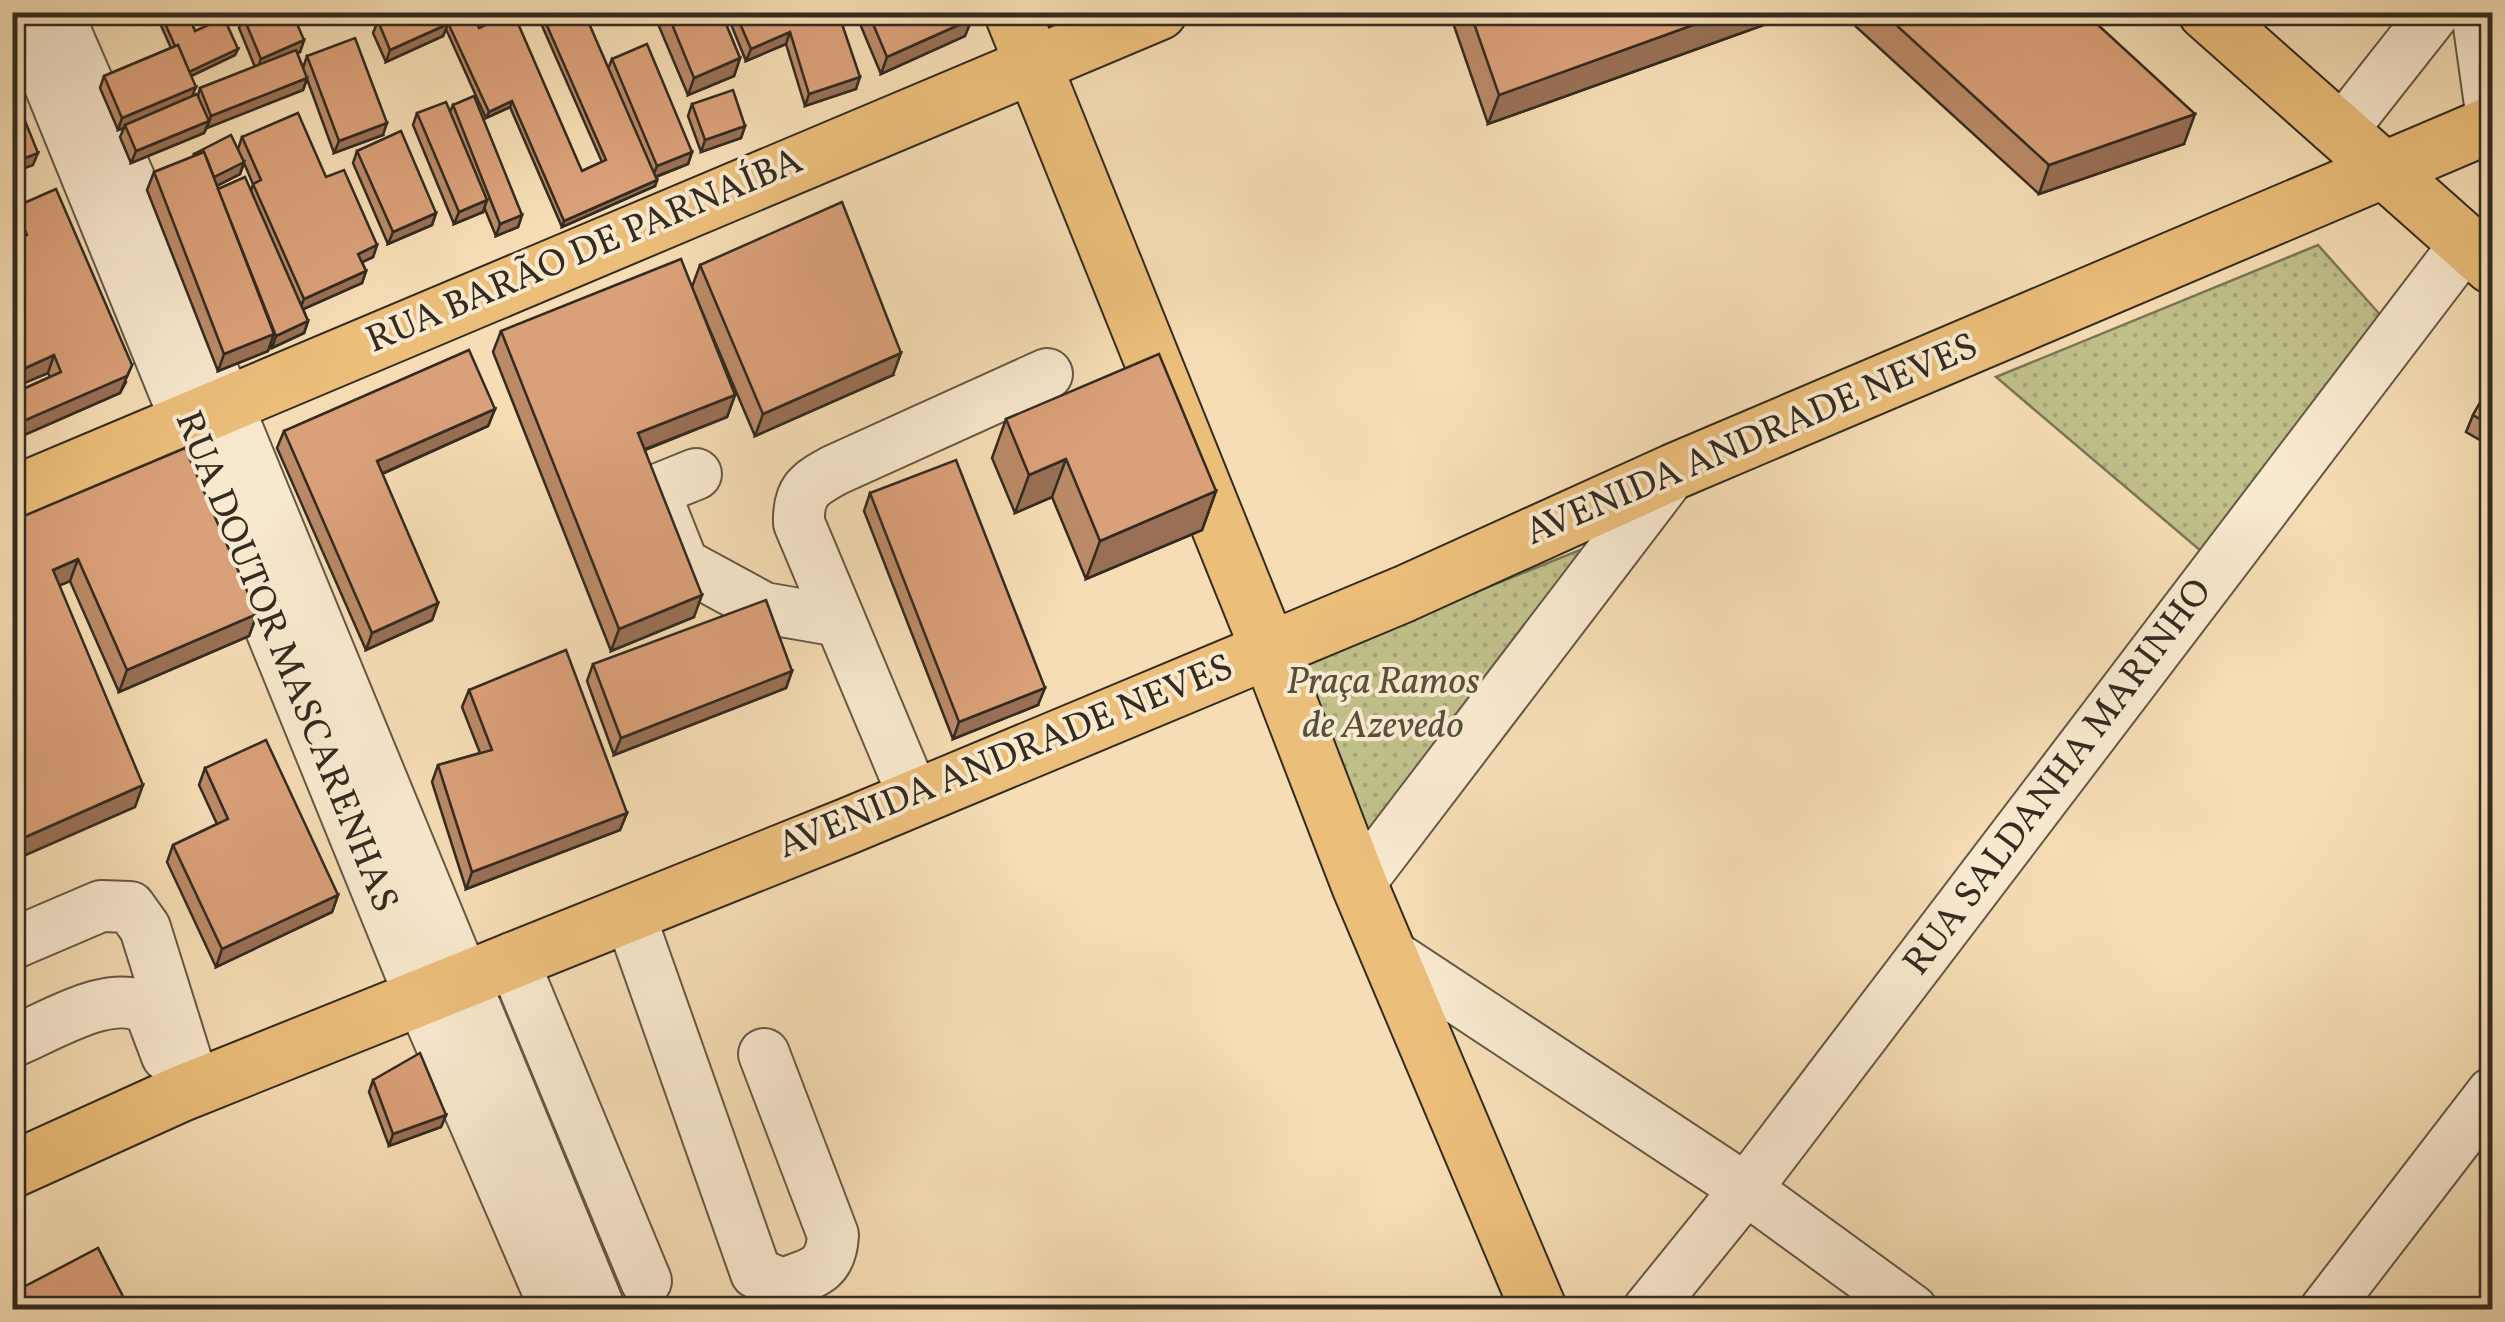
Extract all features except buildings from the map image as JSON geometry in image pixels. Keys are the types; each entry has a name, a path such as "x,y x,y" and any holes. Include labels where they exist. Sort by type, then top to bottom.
{"main road":[{"path":"1012,12 1269,650 1358,884 1539,1310"},
{"name":"RUA BARÃO DE PARNAÍBA","path":"12,495 1032,62 1159,12"},
{"path":"2206,12 2479,254"},
{"name":"AVENIDA ANDRADE NEVES","path":"12,1170 188,1091 1269,650 1672,472 2492,122"}],"street":[{"name":"RUA DOUTOR MASCARENHAS","path":"20,12 207,412 440,988 556,1310"},
{"path":"57,12 207,412"},
{"path":"2342,130 2435,12"},
{"path":"2477,12 2492,122"},
{"name":"RUA SALDANHA MARINHO","path":"1648,1310 2479,254"},
{"path":"914,796 798,523 798,507 807,485 1048,374"},
{"path":"1358,884 1672,472"},
{"path":"696,474 654,491 683,564 764,608 839,620"},
{"path":"12,944 102,906 130,907 145,928 188,1091"},
{"path":"630,913 756,1272 782,1284 822,1270 832,1257 833,1234 764,1054"},
{"path":"1387,952 1746,1189 1912,1310"},
{"path":"512,958 646,1280"},
{"path":"440,988 600,1310"},
{"path":"12,1042 108,1003 140,1004 153,1015 188,1091"},
{"path":"2325,1310 2492,1093"}],"green space":[{"path":"2318,245 2383,318 2208,557 1996,377"},
{"name":"Praça Ramos de Azevedo","path":"1587,547 1362,850 1294,666"}]}
